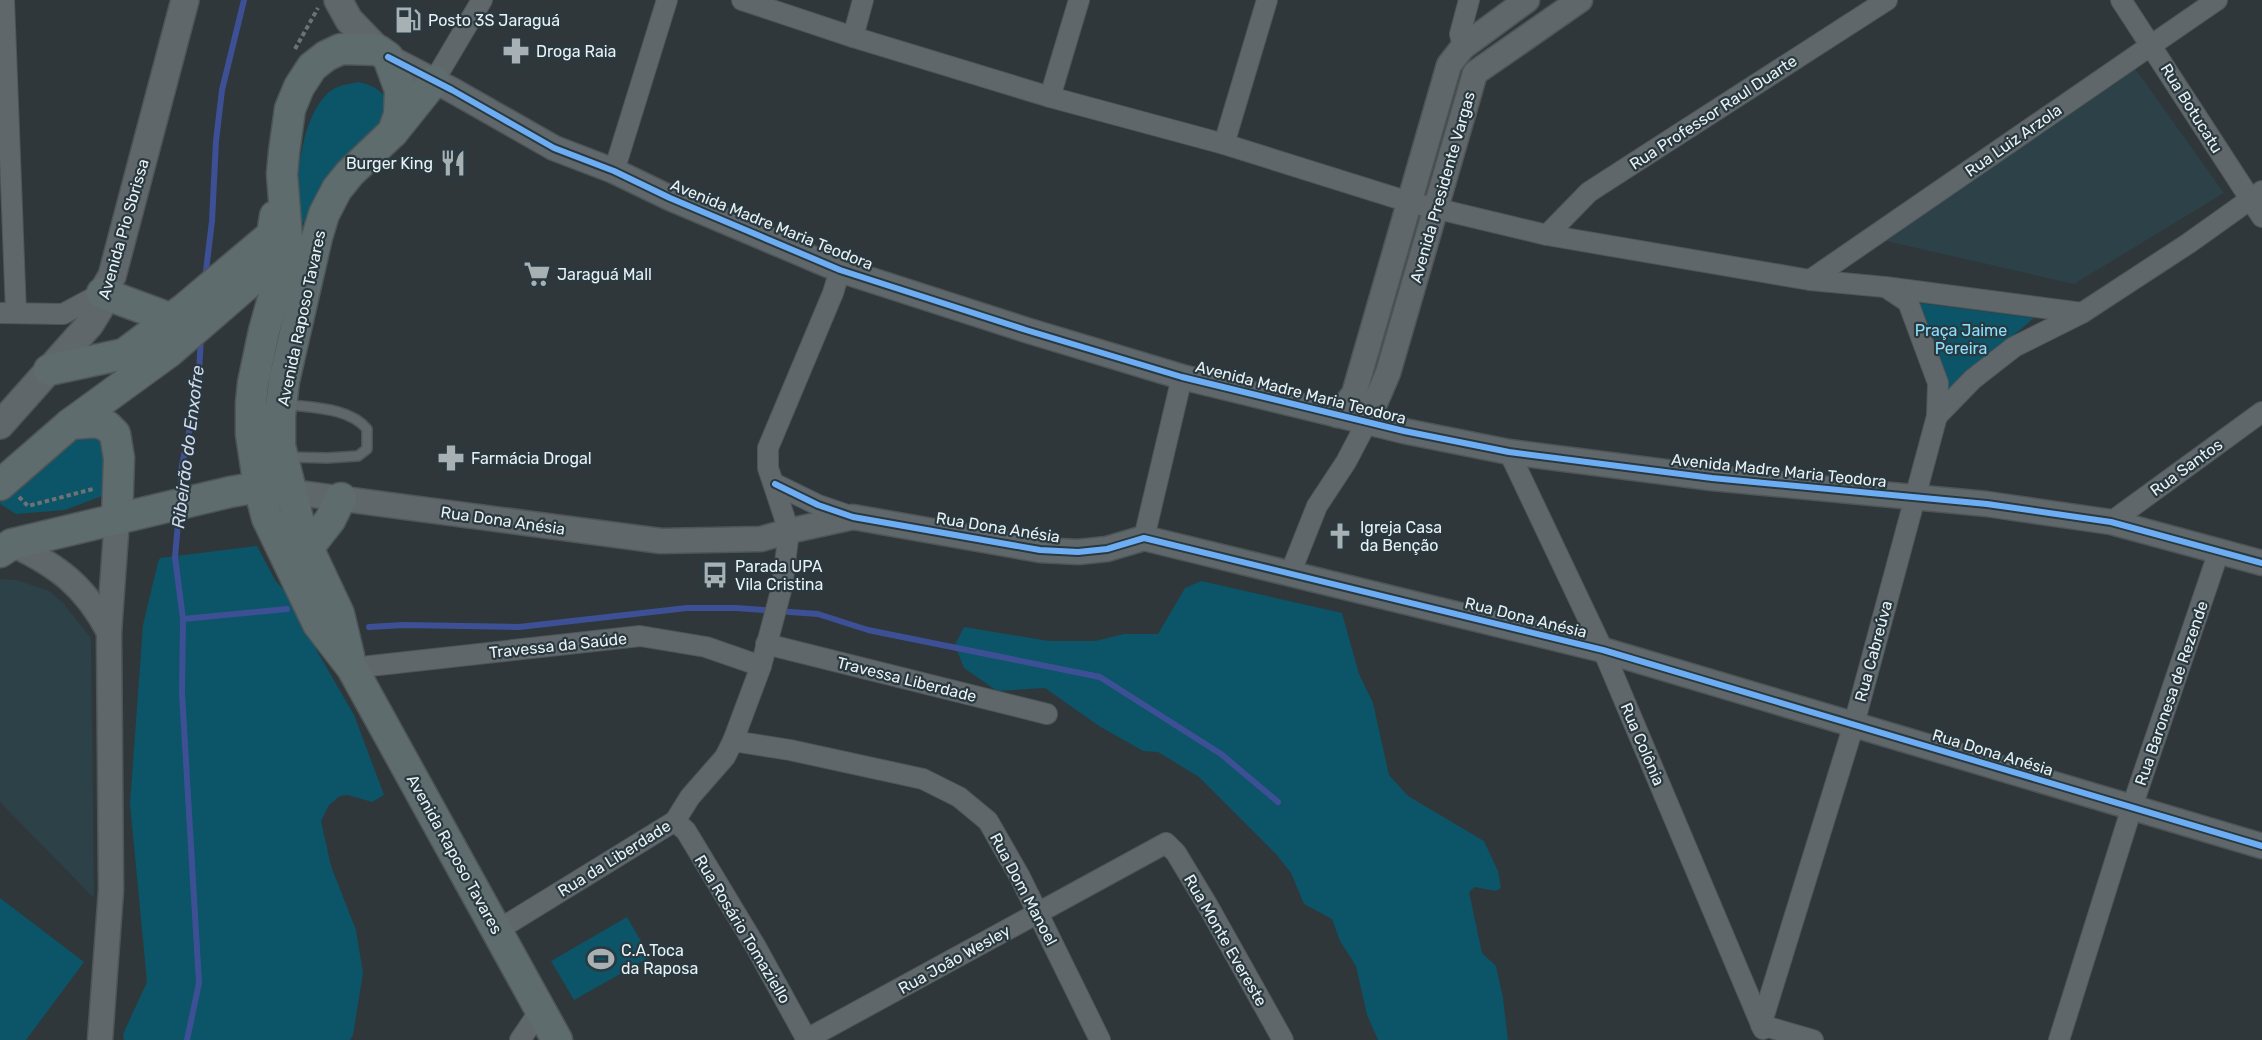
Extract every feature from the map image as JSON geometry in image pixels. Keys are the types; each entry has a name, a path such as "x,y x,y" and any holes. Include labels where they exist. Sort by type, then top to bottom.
{"main road":[{"name":"Avenida Pio Sbrissa","path":"0,425 90,324 101,306 102,293 112,276 185,0"},
{"path":"338,0 349,20 383,53 396,76 401,102 393,132"},
{"name":"Avenida Raposo Tavares","path":"383,53 341,49 326,56 312,67 299,87 290,109 282,174 287,238 284,260 252,383 251,434 259,487 267,518 318,624 352,668 558,1040"},
{"name":"Avenida Raposo Tavares","path":"352,668 339,614 308,548 298,519 280,446 284,381 302,295 324,214 343,181 393,132 434,81"},
{"path":"2,483 70,424 170,352 252,280 272,235 282,174"},
{"path":"58,360 124,354 178,314 272,235"},
{"path":"102,293 178,314"},
{"path":"70,424 97,423 107,426 115,434 130,516"},
{"name":"Rua Dona Anésia","path":"4,544 206,497 259,487 291,492"},
{"path":"308,548 330,520 341,498"}],"street":[{"path":"4,0 8,313 63,314 102,293"},
{"path":"434,81 482,0"},
{"path":"614,171 667,0"},
{"path":"742,0 853,37 1050,97 1224,144 1409,202 1547,235 1810,280 1885,287 2082,314"},
{"path":"853,37 863,0"},
{"path":"1050,97 1078,0"},
{"path":"1224,144 1267,0"},
{"path":"1463,47 1460,34 1469,0"},
{"name":"Avenida Presidente Vargas","path":"1337,415 1354,394 1449,65 1463,47 1527,0"},
{"name":"Avenida Presidente Vargas","path":"1366,422 1388,373 1475,73 1580,0"},
{"name":"Rua Professor Raul Duarte","path":"1547,235 1589,192 1887,0"},
{"name":"Rua Botucatu","path":"2121,0 2256,195 2262,217"},
{"name":"Rua Luiz Arzola","path":"1810,280 2217,0"},
{"name":"Avenida Madre Maria Teodora","path":"383,53 554,148 614,171 670,198 840,270 1182,377 1366,422 1509,452 1712,478 1987,504 2111,522 2262,563"},
{"path":"1937,416 1973,379 2014,347 2082,314 2173,254 2256,195"},
{"path":"789,531 768,468 768,448 833,293 840,270"},
{"name":"Rua Cabreúva","path":"1764,1033 1854,724 1937,416 1938,383 1908,302 1885,287"},
{"path":"58,360 68,332 63,314"},
{"path":"1144,538 1182,377"},
{"name":"Rua Santos","path":"2111,522 2262,412"},
{"path":"1290,574 1317,506 1346,462 1366,422"},
{"name":"Rua Colônia","path":"1509,452 1603,650 1764,1033"},
{"name":"Rua Dona Anésia","path":"775,484 818,505 853,517 1040,550 1077,552 1107,549 1144,538 1603,650 2262,846"},
{"name":"Rua Dona Anésia","path":"291,492 661,541 761,539 853,517"},
{"path":"100,1040 111,890 109,632 130,516"},
{"name":"Rua da Liberdade","path":"498,930 675,820 690,797 725,757 760,666 782,587 789,531"},
{"path":"4,544 36,556 69,577 99,611 109,632"},
{"name":"Rua Baronesa de Rezende","path":"2059,1040 2132,807 2219,551"},
{"name":"Travessa da Saúde","path":"352,668 640,636 706,647 760,666"},
{"name":"Travessa Liberdade","path":"768,637 1047,714"},
{"name":"Rua Dom Manoel","path":"733,741 790,750 923,778 959,797 988,821 1038,912 1100,1040"},
{"name":"Rua Rosário Tomaziello","path":"675,820 686,831 756,948 806,1040"},
{"name":"Rua João Wesley","path":"806,1040 1166,843"},
{"name":"Rua Monte Evereste","path":"1166,843 1176,853 1208,906 1283,1040"},
{"path":"520,1040 541,1009"},
{"path":"1764,1033 1813,1040"}],"lane":[{"path":"282,403 342,413 359,419 367,429 366,449 358,456 327,458 283,456"}],"path":[{"path":"2,483 28,506 93,489"}],"shaded area":[{"path":"2134,67 2224,193 2074,284 1886,241"},
{"path":"0,579 17,580 49,591 63,603 91,638 94,898 0,802"}],"green space":[{"path":"359,82 381,92 388,101 392,114 311,225 292,219 301,152 311,119 318,105 331,90"},
{"name":"Praça Jaime Pereira","path":"1919,303 2034,318 1947,391"},
{"path":"74,434 96,435 105,446 110,480 102,496 65,510 16,514 0,504 2,491"},
{"path":"257,546 275,580 308,618 317,651 354,715 384,795 372,802 348,795 340,796 329,805 321,821 331,866 356,930 363,973 353,1035 350,1040 124,1040 123,1034 147,982 130,804 143,625 158,562 160,558"},
{"path":"1201,581 1342,613 1359,674 1373,703 1389,775 1408,796 1484,841 1498,871 1501,888 1496,891 1475,887 1469,892 1482,953 1496,966 1508,1040 1378,1040 1367,1015 1356,966 1340,941 1332,919 1304,904 1291,873 1276,854 1199,777 1158,752 1143,751 1099,726 1045,688 997,691 964,668 955,645 964,627 1049,641 1095,641 1124,634 1158,634 1185,588"},
{"path":"0,898 84,962 26,1040 0,1040"},
{"name":"C.A.Toca da Raposa","path":"627,917 650,957 574,1000 551,961"}],"waterway":[{"name":"Ribeirão do Enxofre","path":"205,279 222,90 244,0"},
{"name":"Ribeirão do Enxofre","path":"180,496 182,465 198,390 201,337"},
{"name":"Ribeirão do Enxofre","path":"179,512 175,557 183,619 182,693 199,983 187,1040"},
{"path":"369,627 403,625 519,627 687,608 736,608 818,614 868,630 1100,677 1221,754 1278,802"},
{"path":"183,619 287,609"}],"cycle path":[{"path":"388,57 452,90 554,148 614,171 670,198 840,270 1182,377 1404,431 1509,452 1712,478 1987,504 2111,522 2262,563"},
{"path":"775,484 818,505 853,517 1040,550 1078,552 1107,549 1144,538 1603,650 2262,846"}],"place":[{"name":"Posto 3S Jaraguá","path":"408,20"},
{"name":"Droga Raia","path":"516,51"},
{"name":"Burger King","path":"453,163"},
{"name":"Jaraguá Mall","path":"537,274"},
{"name":"Farmácia Drogal","path":"451,458"},
{"name":"Igreja Casa da Benção","path":"1340,536"},
{"name":"Parada UPA Vila Cristina","path":"715,575"},
{"name":"C.A.Toca da Raposa","path":"601,959"}]}
